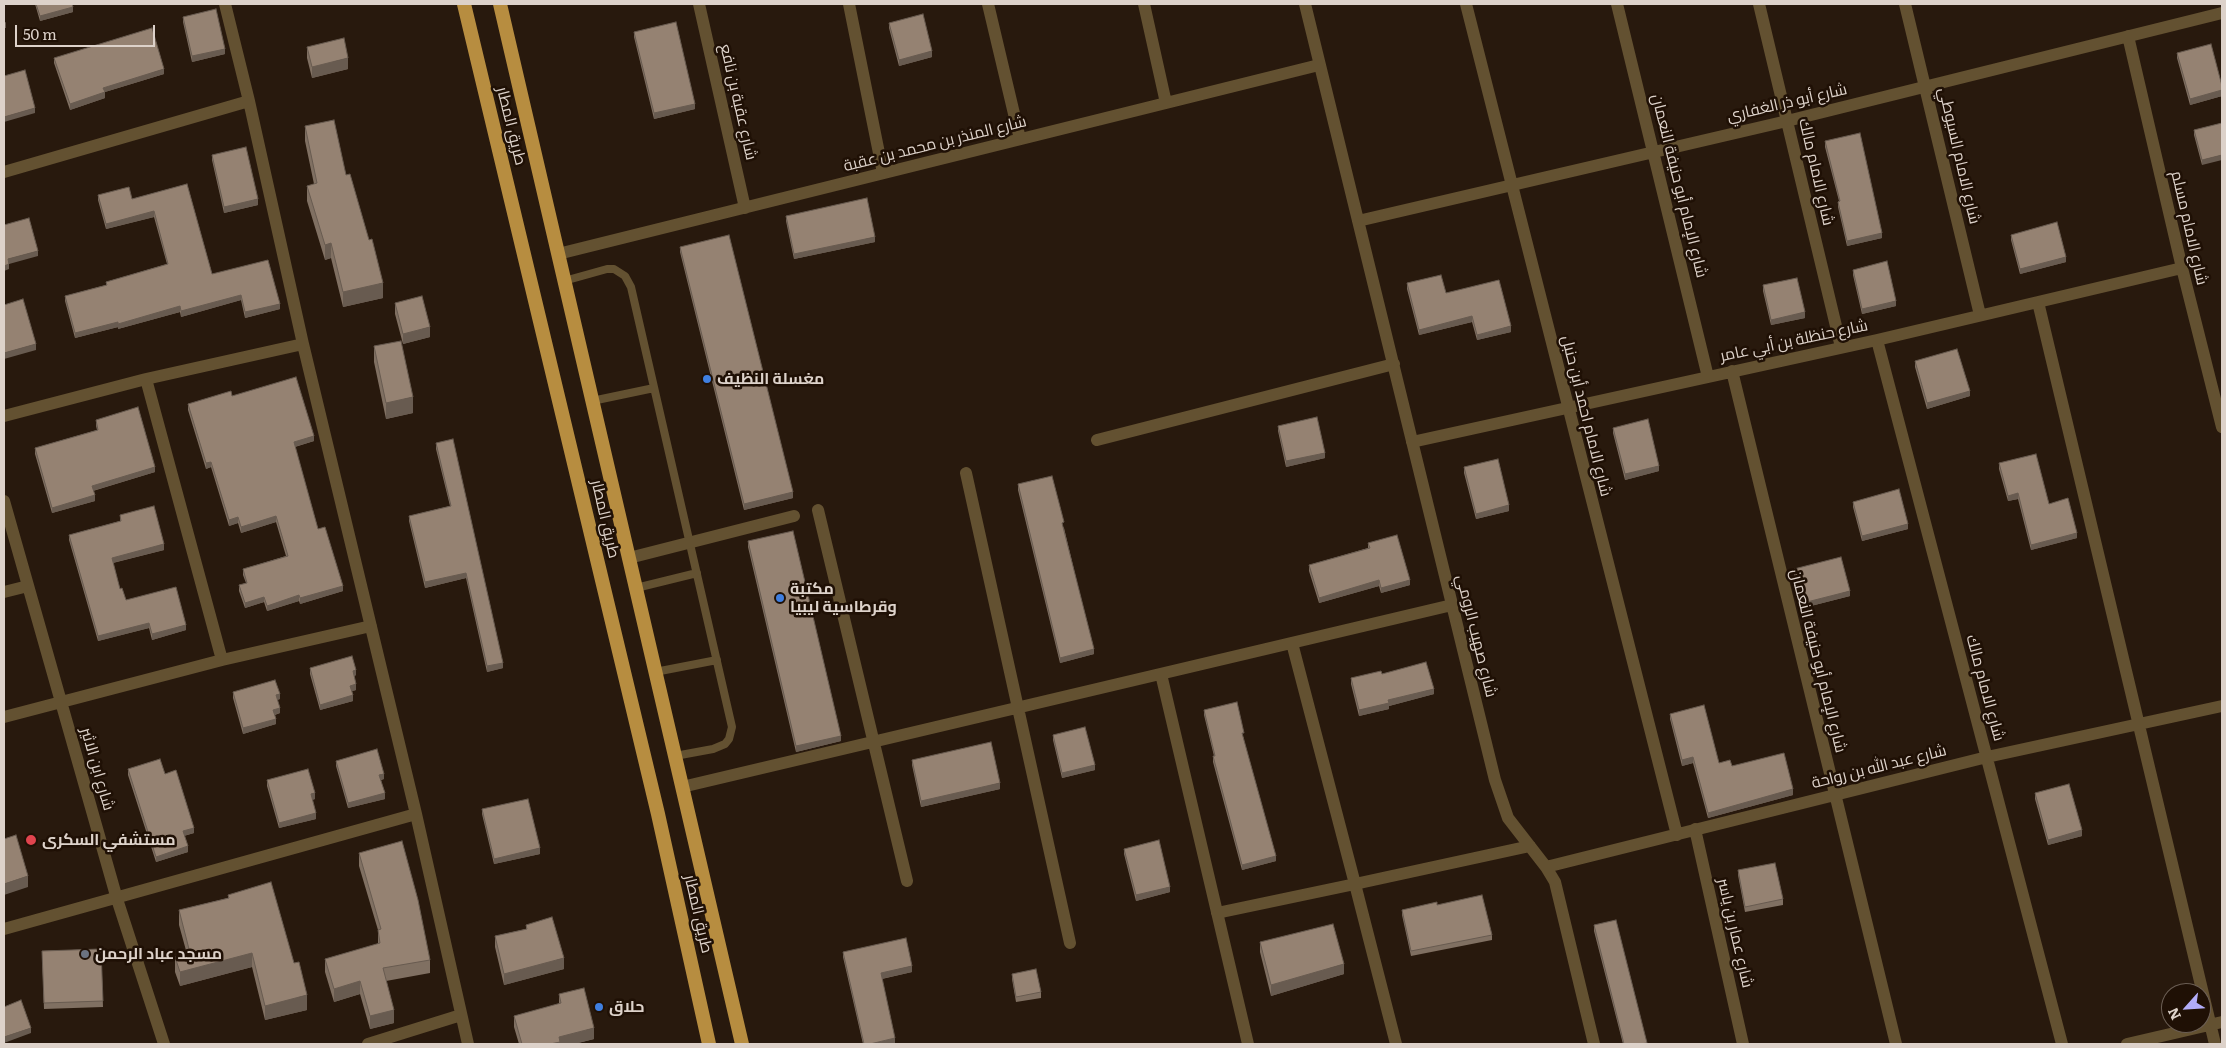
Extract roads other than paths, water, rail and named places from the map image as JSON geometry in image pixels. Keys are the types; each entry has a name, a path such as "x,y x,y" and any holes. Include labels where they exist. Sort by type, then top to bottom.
{"highway":[{"name":"طريق المطار","path":"464,4 658,814 709,1044"},
{"name":"طريق المطار","path":"500,4 742,1044"}],"street":[{"path":"225,4 250,102 303,344 416,814 468,1044"},
{"name":"شارع عقبة بن نافع","path":"700,4 745,208"},
{"path":"849,4 883,173"},
{"path":"988,4 1020,139"},
{"path":"1144,4 1166,103"},
{"path":"1305,4 1319,65"},
{"name":"شارع الامام احمد أبن حنبل","path":"1466,4 1567,408 1677,835"},
{"name":"شارع الإمام أبو حنيفة النعمان","path":"1617,4 1708,377"},
{"name":"شارع الامام مالك","path":"1759,4 1841,347"},
{"name":"شارع الامام السيوطي","path":"1905,4 1980,316"},
{"name":"شارع أبو ذر الغفاري","path":"1358,220 1787,120 2222,13"},
{"name":"شارع الامام مسلم","path":"2128,36 2182,268 2220,411 2222,427"},
{"name":"شارع المنذر بن محمد بن عقبة","path":"558,254 1319,65"},
{"name":"شارع صهيب الرومي","path":"1319,65 1495,780 1508,818 1546,867 1555,882 1594,1044"},
{"path":"4,172 250,102"},
{"name":"شارع حنظلة بن أبي عامر","path":"1412,442 1877,340 2182,268"},
{"path":"2038,302 2139,726 2216,1023 2215,1044"},
{"name":"شارع الامام مالك","path":"1877,340 2062,1044"},
{"path":"4,416 146,379 303,344"},
{"path":"1097,440 1394,364"},
{"name":"شارع الإمام أبو حنيفة النعمان","path":"1732,371 1896,1044"},
{"path":"146,379 222,660"},
{"path":"966,473 1070,944"},
{"name":"شارع ابن الاثير","path":"4,500 117,899 164,1044"},
{"path":"818,510 907,881"},
{"path":"629,558 794,516"},
{"path":"4,592 28,586"},
{"path":"682,788 1452,605"},
{"path":"4,717 222,660 371,626"},
{"path":"1292,643 1396,1044"},
{"path":"1161,674 1248,1044"},
{"name":"شارع عبد الله بن رواحة","path":"1546,867 1987,757 2139,726 2222,706"},
{"path":"4,928 117,899 416,814"},
{"name":"شارع عمار بن ياسر","path":"1695,829 1743,1044"},
{"path":"1217,913 1530,846"},
{"path":"368,1044 461,1015"},
{"path":"2127,1044 2216,1023"}],"lane":[{"path":"564,281 607,269 614,270 625,276 631,286 732,727 729,739 719,747 675,756"},
{"path":"592,402 654,388"},
{"path":"636,588 697,573"},
{"path":"655,672 717,660"}],"place":[{"name":"مغسلة النظيف","path":"707,379"},
{"name":"مكتبة وقرطاسية ليبيا","path":"780,598"},
{"name":"مستشفي السكرى","path":"31,840"},
{"name":"مسجد عباد الرحمن","path":"85,954"},
{"name":"حلاق","path":"599,1007"}]}
